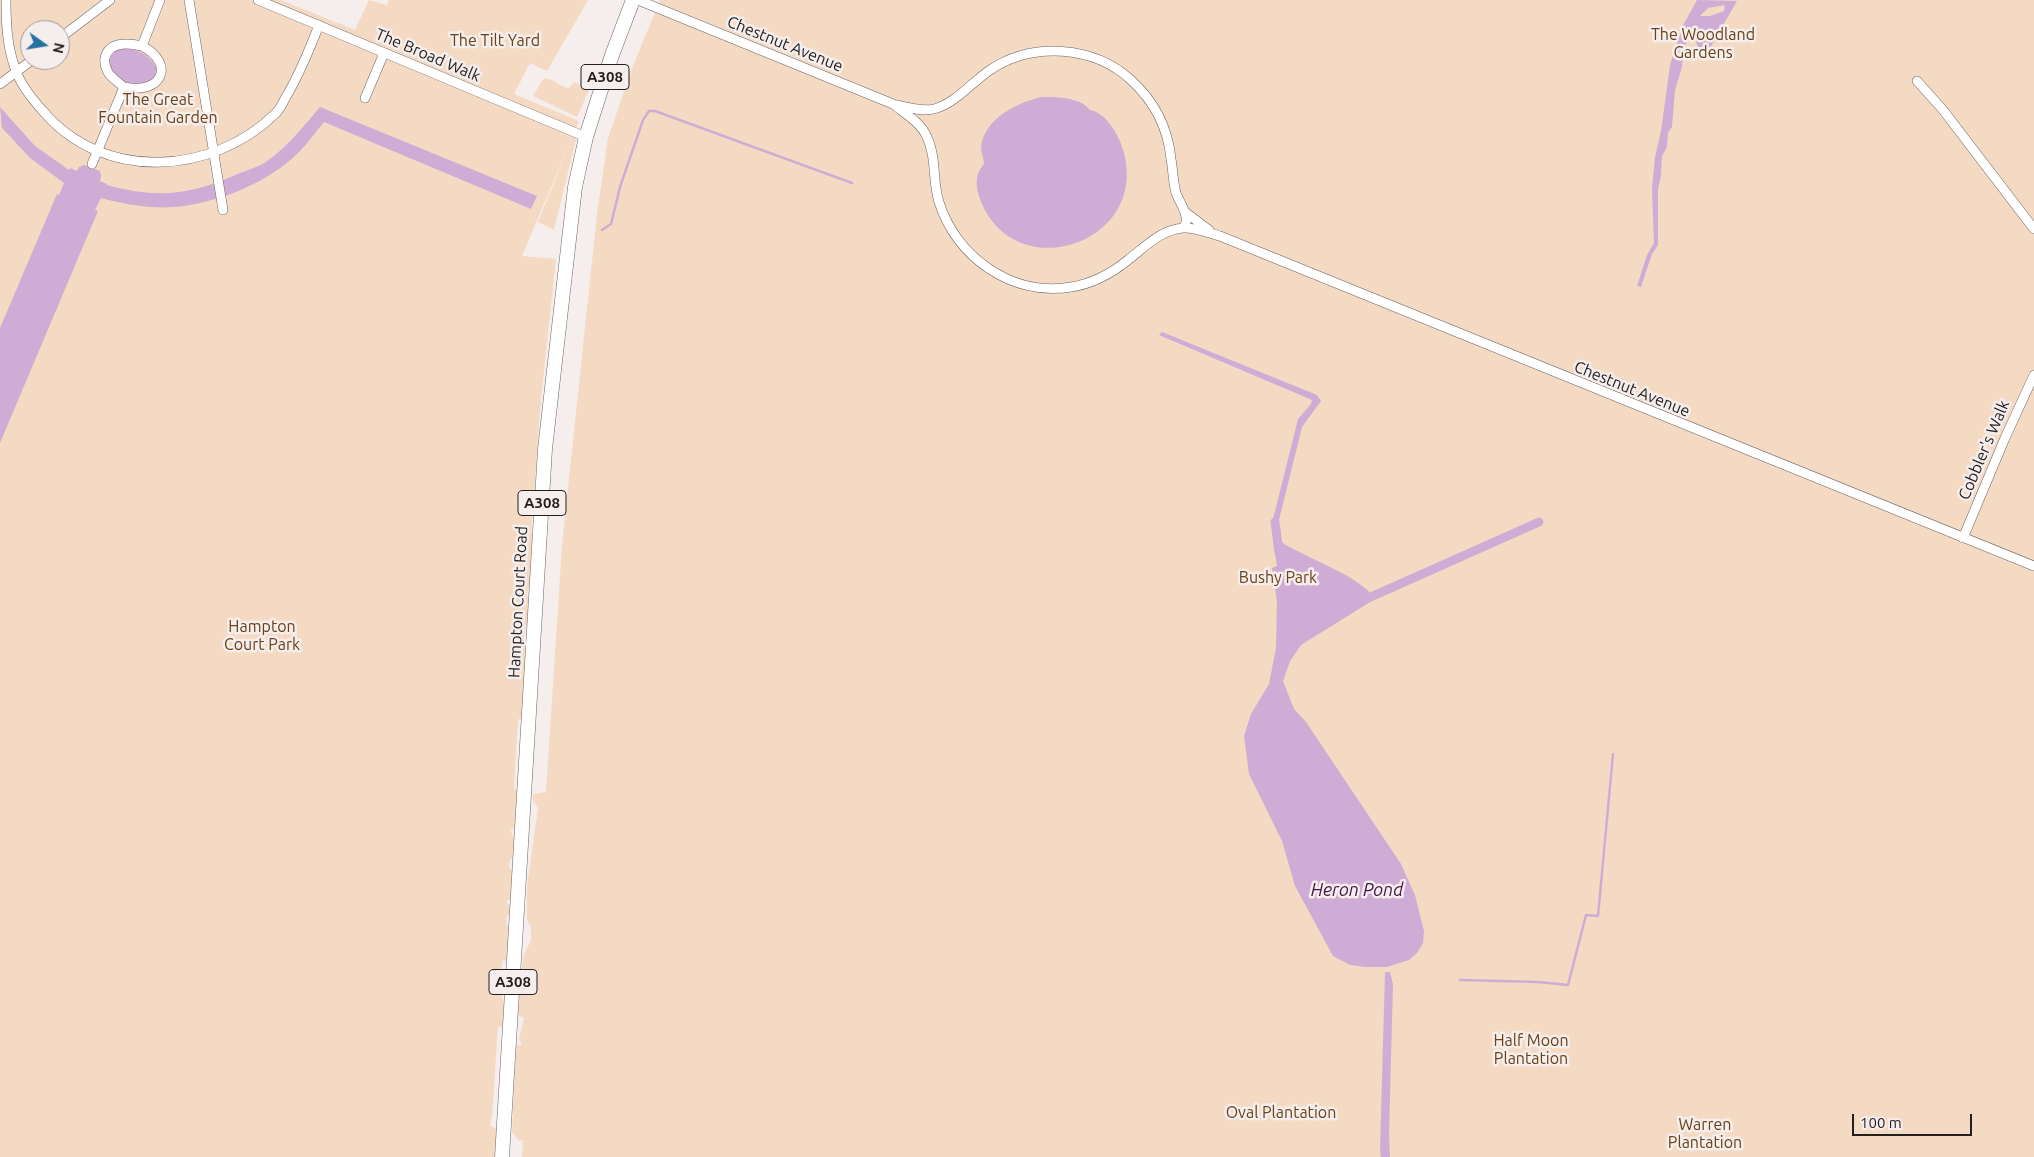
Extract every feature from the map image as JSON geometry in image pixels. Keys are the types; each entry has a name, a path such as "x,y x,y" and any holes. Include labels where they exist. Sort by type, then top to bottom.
{"main road":[{"name":"Hampton Court Road","path":"502,1157 545,449 575,187 586,137 612,55 633,0"}],"street":[{"path":"6,0 6,34 16,72 32,99 60,130 97,152 128,160 153,163 181,161 213,152 240,141 276,112 301,71 319,25"},
{"path":"70,30 110,0"},
{"path":"142,46 160,0"},
{"path":"189,0 222,205"},
{"name":"The Broad Walk","path":"258,0 586,137"},
{"name":"Chestnut Avenue","path":"638,0 893,104 926,109 933,109 943,105 990,70 1004,62 1029,54 1067,52 1104,61 1127,76 1139,87 1153,106 1166,134 1175,190 1187,220 1183,228"},
{"path":"116,44 142,46 149,50 158,61 160,75 156,83 150,87 142,89 124,87 109,75 106,68 106,56 116,44"},
{"path":"365,98 384,53"},
{"path":"0,84 20,69"},
{"path":"1917,81 1943,110 2034,229"},
{"path":"92,164 124,87"},
{"name":"Chestnut Avenue","path":"893,104 926,134 931,148 938,200 954,236 986,268 1010,280 1041,288 1080,286 1116,269 1156,237 1168,231 1183,228 1220,236"},
{"path":"918,125 921,115 926,109"},
{"name":"Chestnut Avenue","path":"1184,211 1200,224 1220,236 2034,566"},
{"name":"Cobbler's Walk","path":"1963,538 2004,438 2034,375"}],"green space":[{"name":"Hampton Court Park","path":"0,0 281,0 355,30 369,0 387,5 389,0 588,0 547,71 530,63 514,94 579,121 522,256 556,259 541,399 531,533 535,534 530,587 527,596 532,605 528,625 525,626 524,641 527,669 522,720 518,719 514,789 517,789 519,826 511,829 512,835 518,838 518,856 510,859 509,868 517,873 516,898 507,900 507,904 514,906 513,915 507,915 506,925 513,932 511,959 502,961 501,973 503,975 500,992 504,1003 504,1026 498,1027 490,1125 499,1131 495,1157 0,1157"},
{"name":"Bushy Park","path":"660,0 2034,0 2034,1157 522,1157 523,1140 519,1141 512,1132 516,1046 522,1044 519,1039 524,1018 518,1015 521,973 524,955 531,940 531,927 527,920 527,887 538,808 533,801 533,794 546,792 562,545 597,214 608,138 633,66"},
{"path":"544,78 569,88 574,82 590,88 577,117 533,96"},
{"path":"574,133 577,135 554,230 538,222"}],"water":[{"path":"1697,0 1737,1 1706,55 1700,54 1694,35 1684,47 1682,67 1675,90 1672,127 1668,133 1667,147 1662,156 1658,189 1658,245 1652,254 1641,287 1637,286 1647,255 1654,243 1652,189 1655,157 1661,131 1670,65 1682,27","holes":["1725,5 1724,11 1710,16 1700,16 1708,8"]},
{"path":"121,49 132,49 141,52 153,62 156,67 154,76 149,82 132,84 115,75 110,68 110,59 114,52"},
{"path":"1042,97 1080,102 1107,121 1116,133 1124,153 1126,185 1116,212 1098,231 1073,244 1046,248 1020,242 997,226 980,199 977,189 977,176 984,164 981,148 988,128 995,120 1013,108"},
{"path":"0,107 35,146 69,170 70,168 77,171 79,167 84,165 100,171 100,181 107,185 142,192 173,193 204,187 256,167 281,150 320,107 537,196 531,209 324,122 301,150 285,164 259,181 230,194 199,203 174,207 132,205 101,198 95,210 98,211 0,443 0,328 57,194 59,195 64,183 30,158 2,128"},
{"path":"1162,332 1317,395 1321,401 1302,427 1278,524 1278,533 1274,533 1273,519 1298,419 1311,404 1312,400 1159,335"},
{"name":"Heron Pond","path":"1273,541 1280,541 1345,575 1368,590 1375,599 1301,645 1290,661 1283,681 1294,709 1306,722 1401,864 1415,895 1424,931 1423,943 1417,953 1409,960 1387,967 1350,965 1333,956 1295,886 1282,841 1249,774 1244,736 1251,714 1269,684 1276,648 1277,601 1272,568 1277,566"},
{"path":"1385,972 1390,972 1393,984 1390,1157 1381,1157 1380,1151"}],"waterway":[{"path":"602,230 611,224 620,187 643,120 649,111 655,111 852,183"},
{"path":"1275,522 1279,552"},
{"path":"1364,600 1539,522"},
{"path":"1460,980 1538,982 1568,985 1586,915 1598,916 1613,754"}],"park label":[{"name":"The Tilt Yard","path":"495,41"},
{"name":"The Woodland Gardens","path":"1703,44"},
{"name":"The Great Fountain Garden","path":"158,109"},
{"name":"Half Moon Plantation","path":"1531,1050"},
{"name":"Oval Plantation","path":"1281,1113"},
{"name":"Warren Plantation","path":"1705,1134"}]}
